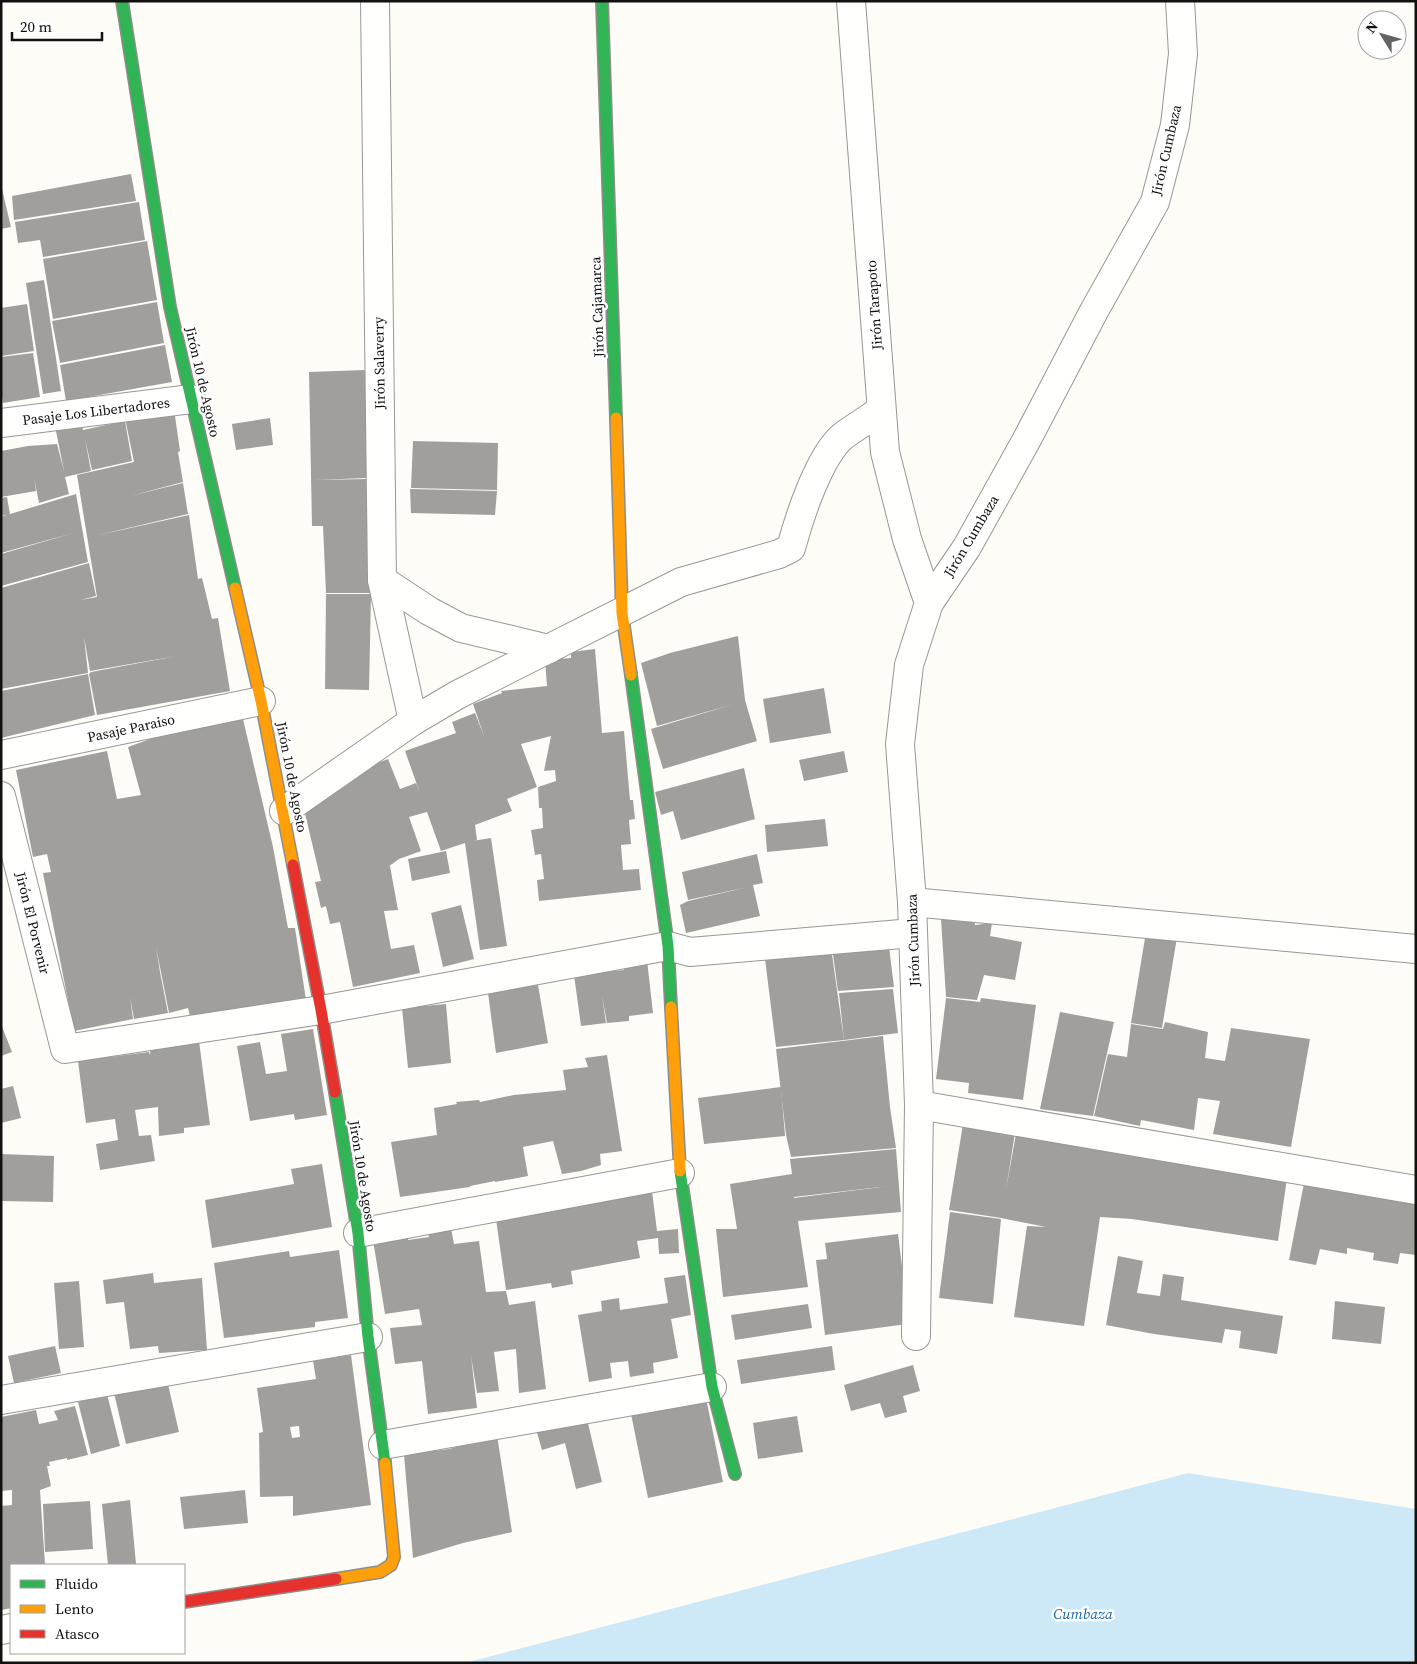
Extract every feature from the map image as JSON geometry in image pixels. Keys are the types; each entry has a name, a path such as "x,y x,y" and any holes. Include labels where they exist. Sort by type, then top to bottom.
{"street":[{"name":"Jirón 10 de Agosto","path":"122,1 170,307 261,701 284,811 321,1010 358,1233 368,1337 383,1445 394,1557 391,1565 380,1572 185,1602"},
{"name":"Jirón Salaverry","path":"375,1 382,580 413,721"},
{"name":"Jirón Cajamarca","path":"602,1 622,613 668,946 680,1173 712,1387 735,1474"},
{"name":"Jirón Tarapoto","path":"851,1 885,452 907,539 930,603"},
{"name":"Jirón Cumbaza","path":"916,1336 919,1105 912,902 900,744 909,665 930,603 976,531 1155,202 1175,125 1183,54 1180,1"},
{"name":"Pasaje Los Libertadores","path":"1,423 191,398"},
{"path":"284,811 413,721 456,696 681,582 779,554 791,548 796,527 823,461 842,437 881,410"},
{"path":"382,580 429,611 461,628 550,649"},
{"name":"Pasaje Paraiso","path":"1,755 261,701"},
{"name":"Jirón El Porvenir","path":"1,796 65,1049 321,1010"},
{"path":"912,902 1416,950"},
{"path":"321,1010 668,946 690,952 913,933"},
{"path":"919,1105 1416,1190"},
{"path":"358,1233 680,1173"},
{"path":"1,1400 368,1337"},
{"path":"383,1445 712,1387"}],"water":[{"name":"Cumbaza","path":"1188,1473 1416,1509 1416,1663 465,1663"}],"building":[{"path":"131,174 136,201 14,220 12,196"},
{"path":"1,185 11,227 1,229"},
{"path":"139,202 145,240 43,257 40,240 18,243 15,222"},
{"path":"147,241 157,300 53,319 43,259"},
{"path":"44,280 61,391 43,394 26,283"},
{"path":"157,302 164,343 60,363 52,321"},
{"path":"27,304 34,351 1,356 1,308"},
{"path":"165,345 172,382 66,401 60,365"},
{"path":"33,353 40,397 3,403 1,357"},
{"path":"365,370 367,478 314,480 367,479 371,593 326,593 323,526 312,526 309,372"},
{"path":"174,409 183,482 130,496 183,483 188,514 94,536 189,515 198,579 202,578 212,619 218,618 230,691 97,715 89,674 91,672 177,656 90,671 84,637 88,673 1,689 1,588 89,563 96,596 80,600 97,597 77,475 134,462 125,418"},
{"path":"270,418 273,445 236,450 232,424"},
{"path":"81,420 83,430 125,421 132,461 92,470 85,439 91,471 65,477 69,494 39,503 34,478 36,491 1,497 1,451 28,446 57,444 64,471 55,426"},
{"path":"413,441 498,443 497,490 411,488"},
{"path":"410,489 497,491 495,515 411,513"},
{"path":"76,494 88,562 1,586 1,554 77,532 1,553 1,517 6,515 1,516 1,498 7,497 10,514"},
{"path":"326,594 371,594 369,690 325,689"},
{"path":"738,636 745,700 757,741 663,769 651,729 734,704 657,726 641,663 670,653"},
{"path":"595,649 602,733 624,731 630,800 633,800 635,819 629,820 631,844 621,845 623,870 639,869 641,890 539,901 537,880 544,879 541,854 535,855 531,830 543,828 542,808 539,808 538,787 556,781 555,770 544,771 551,736 521,744 537,787 507,799 512,811 475,825 477,840 472,841 491,838 507,946 480,950 465,843 441,851 427,812 409,817 421,851 399,859 388,867 390,866 398,910 384,911 391,949 414,945 420,973 353,987 340,922 330,924 326,906 321,908 315,882 321,881 303,805 350,783 367,767 388,759 400,789 416,783 420,793 405,751 456,733 452,722 475,713 484,736 473,704 502,693 501,691 547,686 545,660 571,658 571,652"},
{"path":"88,674 95,715 1,738 1,691"},
{"path":"824,688 831,733 770,743 763,699"},
{"path":"243,719 273,847 288,928 295,928 306,1000 191,1020 188,1008 169,1013 156,947 168,1013 134,1019 130,997 133,1019 74,1031 43,873 51,872 47,854 33,857 16,770 107,751 117,799 141,795 128,747 153,738"},
{"path":"844,751 848,772 804,781 799,760"},
{"path":"744,768 755,819 681,840 673,811 661,815 655,792"},
{"path":"825,819 828,846 767,852 765,825"},
{"path":"446,851 450,873 412,881 408,859"},
{"path":"757,854 763,883 753,885 760,916 686,933 680,905 688,901 748,887 688,900 682,872"},
{"path":"461,905 474,959 443,967 431,913"},
{"path":"974,915 975,925 992,923 990,936 1022,942 1015,980 984,975 977,1000 946,997 941,919"},
{"path":"1146,932 1177,937 1162,1028 1131,1023"},
{"path":"888,939 894,987 838,991 832,947"},
{"path":"831,947 844,1040 776,1047 765,959"},
{"path":"647,960 653,1013 629,1016 629,1021 607,1023 602,996 606,1023 581,1026 574,975 624,970 623,962"},
{"path":"538,985 548,1043 496,1053 488,993"},
{"path":"893,989 898,1033 844,1040 839,993"},
{"path":"946,998 980,1002 981,998 1036,1005 1023,1100 968,1093 969,1083 936,1079"},
{"path":"446,1004 451,1063 408,1068 402,1008"},
{"path":"1060,1012 1114,1022 1093,1116 1040,1109"},
{"path":"1165,1022 1208,1032 1205,1058 1225,1061 1231,1028 1310,1039 1291,1147 1213,1134 1220,1101 1198,1098 1194,1130 1141,1120 1140,1126 1094,1116 1108,1054 1127,1057 1131,1024 1163,1029"},
{"path":"1,1024 12,1052 1,1056"},
{"path":"313,1029 327,1115 295,1120 294,1114 250,1121 237,1046 260,1042 266,1074 287,1071 281,1034"},
{"path":"883,1036 896,1148 791,1157 786,1135 776,1049"},
{"path":"199,1041 210,1125 184,1128 184,1133 159,1136 158,1107 135,1110 139,1136 151,1135 155,1161 100,1170 96,1144 118,1140 115,1119 86,1123 78,1061 149,1052 150,1055 151,1046"},
{"path":"607,1055 622,1151 600,1154 601,1165 562,1174 553,1141 523,1147 528,1176 400,1197 391,1142 437,1135 434,1108 457,1104 456,1102 479,1100 480,1102 514,1095 566,1090 563,1070 588,1067 585,1058"},
{"path":"13,1086 21,1118 1,1123 1,1089"},
{"path":"781,1087 785,1136 704,1144 698,1098"},
{"path":"963,1124 1015,1133 1006,1189 1016,1134 1287,1178 1278,1241 1132,1219 1100,1217 1084,1326 1014,1317 1027,1226 1046,1227 949,1210"},
{"path":"896,1149 901,1212 798,1221 808,1287 723,1297 716,1229 737,1229 730,1184 792,1174 790,1159","holes":["889,1186 794,1198 794,1197"]},
{"path":"1,1154 54,1156 53,1202 1,1201"},
{"path":"322,1164 332,1227 212,1248 205,1200 294,1184 291,1169"},
{"path":"1304,1183 1416,1202 1416,1255 1400,1253 1398,1264 1373,1260 1374,1253 1347,1248 1347,1254 1320,1249 1316,1265 1289,1260"},
{"path":"652,1191 657,1231 678,1229 679,1253 659,1254 658,1238 637,1241 640,1258 571,1271 573,1284 552,1288 551,1283 506,1290 496,1219"},
{"path":"950,1212 1001,1219 993,1304 939,1298"},
{"path":"451,1228 454,1244 479,1241 486,1292 506,1291 509,1305 535,1301 546,1389 519,1393 516,1349 494,1352 499,1391 477,1393 471,1356 477,1408 428,1414 422,1361 395,1364 390,1328 422,1325 419,1309 385,1314 373,1240 408,1235 408,1240 429,1237 428,1232"},
{"path":"898,1234 907,1324 825,1335 816,1260 827,1259 825,1243"},
{"path":"339,1250 348,1318 315,1322 315,1327 224,1338 214,1263 289,1251 290,1257"},
{"path":"1118,1256 1143,1261 1137,1293 1160,1296 1163,1274 1184,1277 1181,1300 1283,1316 1277,1354 1239,1348 1241,1331 1225,1329 1222,1343 1154,1334 1106,1325"},
{"path":"153,1273 154,1283 202,1278 207,1350 159,1353 158,1346 130,1349 124,1302 106,1304 103,1280"},
{"path":"685,1275 691,1315 671,1319 678,1358 653,1363 654,1373 630,1377 628,1361 610,1363 612,1378 589,1382 578,1315 602,1311 601,1301 619,1298 620,1310 668,1303 664,1278"},
{"path":"79,1281 84,1347 59,1349 54,1283"},
{"path":"1335,1301 1385,1307 1381,1344 1332,1339"},
{"path":"808,1304 812,1328 735,1340 731,1315"},
{"path":"55,1346 61,1373 14,1383 8,1356"},
{"path":"832,1346 835,1370 741,1384 737,1360"},
{"path":"351,1355 371,1505 293,1516 293,1496 260,1497 259,1433 263,1432 257,1388 316,1379 313,1361","holes":["299,1426 300,1437 292,1438 290,1427"]},
{"path":"913,1365 920,1391 903,1396 907,1412 885,1418 880,1403 851,1411 844,1385"},
{"path":"167,1380 179,1432 126,1444 114,1393"},
{"path":"705,1393 723,1482 648,1498 630,1409"},
{"path":"107,1394 120,1446 91,1454 78,1402"},
{"path":"75,1406 88,1455 49,1462 50,1466 47,1466 51,1486 40,1490 45,1564 10,1564 10,1608 2,1610 1,1506 12,1505 12,1490 1,1491 1,1417 36,1410 39,1424 58,1420 54,1411"},
{"path":"586,1415 602,1482 576,1489 565,1443 542,1450 536,1429"},
{"path":"797,1416 803,1452 758,1459 753,1423"},
{"path":"497,1435 512,1532 463,1543 413,1558 404,1455 449,1449"},
{"path":"245,1490 248,1523 184,1529 180,1497"},
{"path":"130,1500 136,1564 108,1564 102,1504"},
{"path":"90,1501 93,1549 45,1552 43,1504"}],"traffic: fast":[{"path":"122,1 170,307 235,588"},
{"path":"602,1 616,418"},
{"path":"631,675 668,946 671,1007"},
{"path":"335,1092 358,1233 368,1337 385,1463"},
{"path":"680,1171 712,1387 735,1474"}],"traffic: slow":[{"path":"616,418 622,613 631,675"},
{"path":"235,588 261,701 293,865"},
{"path":"671,1007 680,1171"},
{"path":"336,1579 380,1572 391,1565 394,1557 385,1463"}],"traffic: jam":[{"path":"293,865 335,1092"},
{"path":"185,1602 336,1579"}]}
